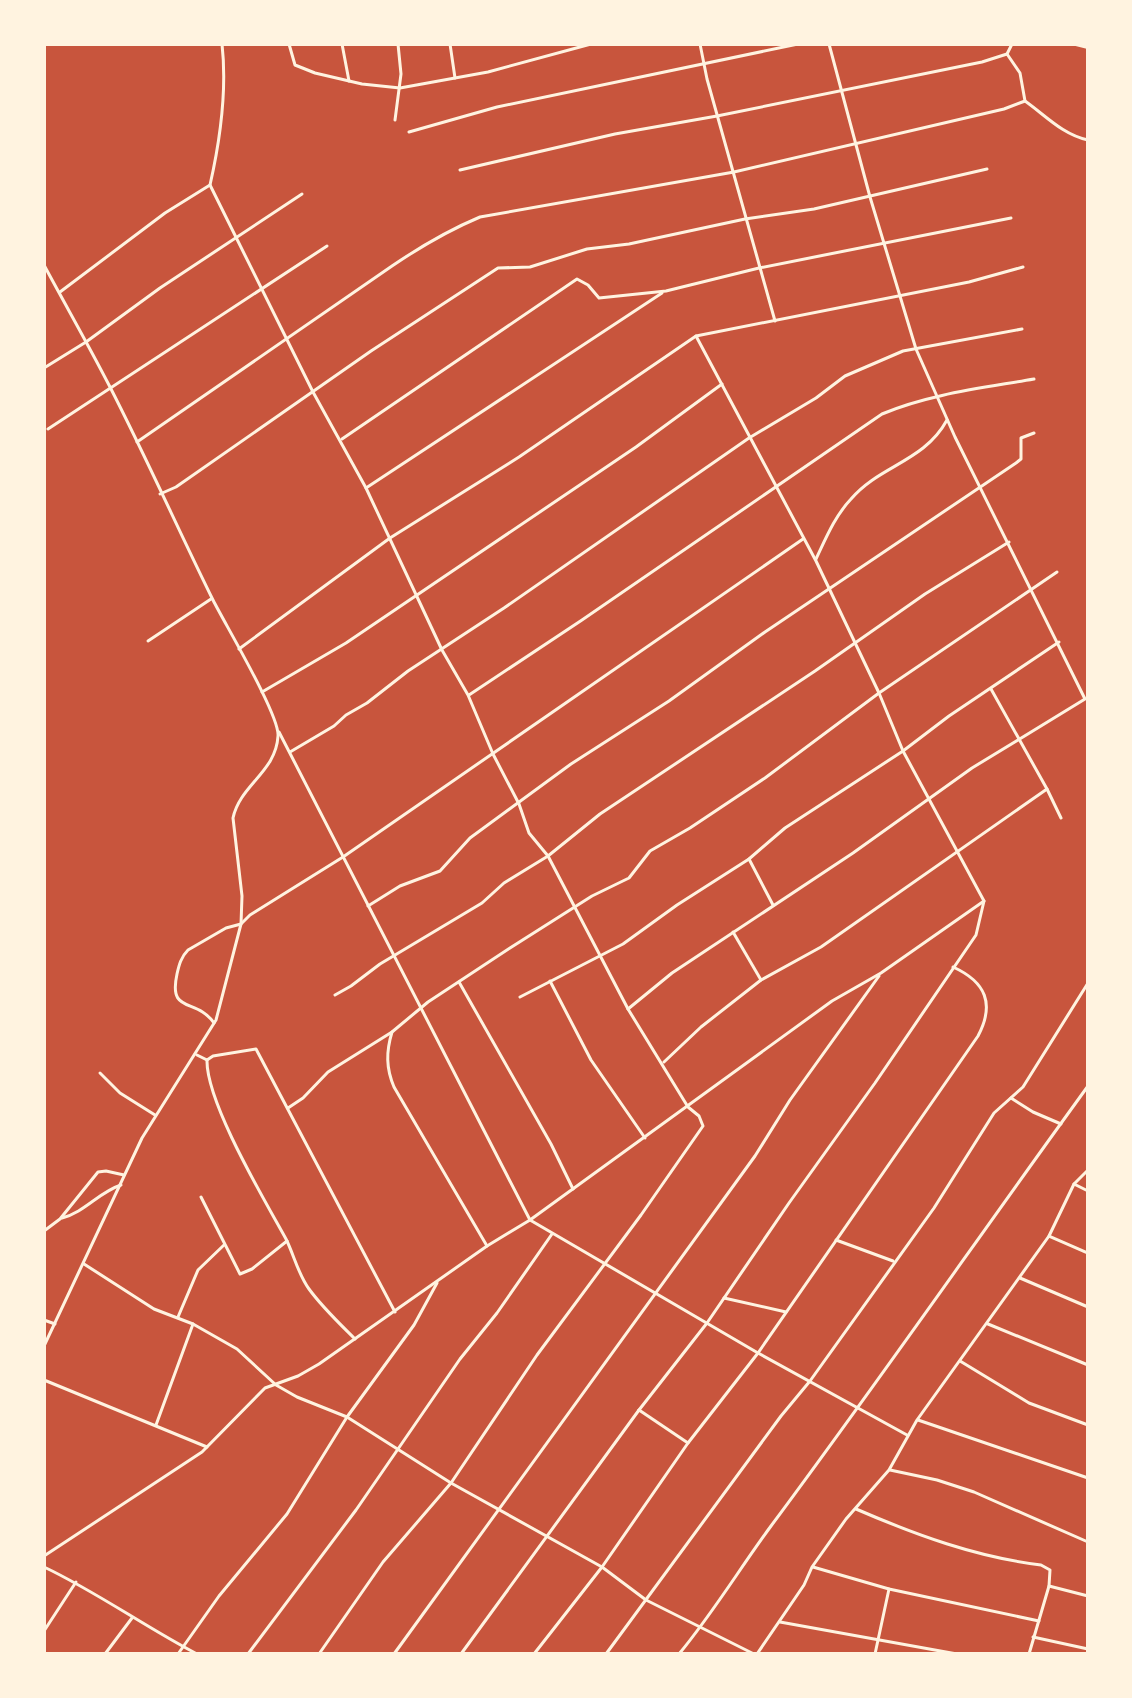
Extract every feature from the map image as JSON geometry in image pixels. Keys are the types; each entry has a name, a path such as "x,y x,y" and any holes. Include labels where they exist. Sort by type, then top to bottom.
{"street":[{"path":"222,44 224,64 217,149 210,185 313,392 366,488 442,650 468,695 519,804 529,833 548,856 628,1009 688,1107 699,1116 702,1127 537,1355 451,1483 383,1562 319,1654"},
{"path":"289,44 295,65 315,73 400,88 488,72 591,44"},
{"path":"342,44 349,81"},
{"path":"395,120 400,88 398,44"},
{"path":"450,44 455,78"},
{"path":"700,44 703,65 775,321"},
{"path":"409,132 525,101 798,44"},
{"path":"628,1009 672,973 822,875 1019,738 1085,699 947,420 916,349 870,197 829,44"},
{"path":"460,170 615,134 982,62 1007,54 1012,44"},
{"path":"1076,44 1088,47"},
{"path":"1007,54 1020,73 1025,101 1062,130 1088,140"},
{"path":"137,442 421,247 480,217 734,172 1004,109 1025,101"},
{"path":"160,494 176,487 498,268 530,267 587,249 629,244 870,197 987,169"},
{"path":"59,293 165,213 210,185"},
{"path":"44,368 302,194"},
{"path":"341,440 570,281 583,280 599,298 666,291 759,268 1011,218"},
{"path":"48,429 327,246"},
{"path":"44,265 110,386 160,494 194,556 279,732 530,1220 758,1353 907,1435"},
{"path":"239,649 390,538 519,457 696,336 969,282 1023,267"},
{"path":"366,488 666,291"},
{"path":"290,752 334,726 749,438 816,398 845,376 859,372 889,355 1022,329"},
{"path":"461,1654 639,1410 707,1323 884,1070 976,935 984,901 903,751 816,561 696,336"},
{"path":"468,695 882,414 904,404 1034,379"},
{"path":"262,692 346,643 636,447 722,384"},
{"path":"816,561 833,523 852,497 879,476 927,447 947,420"},
{"path":"368,906 400,886 440,871 470,838 571,764 669,701 1021,459 1021,438 1034,433"},
{"path":"214,1023 205,1012 179,1003 176,999 177,974 188,950 226,928 241,924 250,915 343,857 803,539"},
{"path":"335,995 380,964 482,903 504,883 548,856 600,814 979,558 1009,542"},
{"path":"288,1108 303,1098 328,1072 573,908 629,878 650,851 765,778 879,693 1057,572"},
{"path":"148,641 212,598"},
{"path":"520,997 623,944 749,859 785,828 903,751 1059,642"},
{"path":"991,689 1061,818"},
{"path":"44,1346 155,1115 214,1023 241,924 242,896 233,818 235,807 246,790 270,765 279,732"},
{"path":"662,1063 701,1027 761,980 821,947 1047,789"},
{"path":"749,859 774,905"},
{"path":"44,1556 208,1447 259,1393 319,1364 487,1246 530,1220 832,1001 881,973 984,901"},
{"path":"733,932 761,980"},
{"path":"534,1654 602,1567 688,1443 758,1353 942,1091 985,1023 988,1014 983,992 968,974 953,967"},
{"path":"394,1654 656,1292 881,973"},
{"path":"550,981 591,1060 645,1138"},
{"path":"459,982 551,1144 573,1189"},
{"path":"606,1654 810,1381 934,1208 994,1113 1023,1087 1088,983"},
{"path":"392,1032 387,1056 394,1087 487,1246"},
{"path":"207,1060 213,1056 256,1049 395,1312"},
{"path":"195,1055 207,1060"},
{"path":"207,1060 208,1076 221,1110 287,1241 303,1280 355,1339"},
{"path":"100,1073 120,1093 155,1115"},
{"path":"679,1654 701,1628 1088,1086"},
{"path":"1011,1098 1061,1124"},
{"path":"84,1264 154,1309 193,1324 237,1349 276,1385 347,1417 451,1483 602,1567 646,1600 756,1654 804,1585 812,1567 889,1470 907,1435 1049,1236 1074,1184 1088,1170"},
{"path":"60,1219 98,1172 124,1175"},
{"path":"1074,1184 1088,1191"},
{"path":"44,1231 121,1185"},
{"path":"201,1197 240,1274 252,1269 287,1241"},
{"path":"248,1654 400,1449 460,1359 497,1313 552,1234"},
{"path":"1049,1236 1088,1253"},
{"path":"836,1240 894,1261"},
{"path":"178,1317 198,1270 226,1244"},
{"path":"1020,1278 1088,1307"},
{"path":"178,1654 224,1589 274,1532 347,1417 414,1325 439,1280"},
{"path":"723,1298 786,1312"},
{"path":"44,1320 55,1324"},
{"path":"988,1323 1088,1365"},
{"path":"156,1425 193,1324"},
{"path":"960,1361 1029,1403 1088,1425"},
{"path":"44,1380 208,1447"},
{"path":"639,1410 688,1443"},
{"path":"917,1420 1088,1478"},
{"path":"889,1470 974,1492 1088,1542"},
{"path":"855,1509 922,1537 987,1555 1041,1565 1050,1570 1049,1586 1029,1654"},
{"path":"44,1567 76,1582 197,1654"},
{"path":"812,1567 889,1589 1039,1621"},
{"path":"44,1631 76,1582"},
{"path":"1049,1586 1088,1596"},
{"path":"875,1654 889,1589"},
{"path":"105,1654 132,1618"},
{"path":"780,1621 957,1654"},
{"path":"1033,1637 1088,1649"}]}
